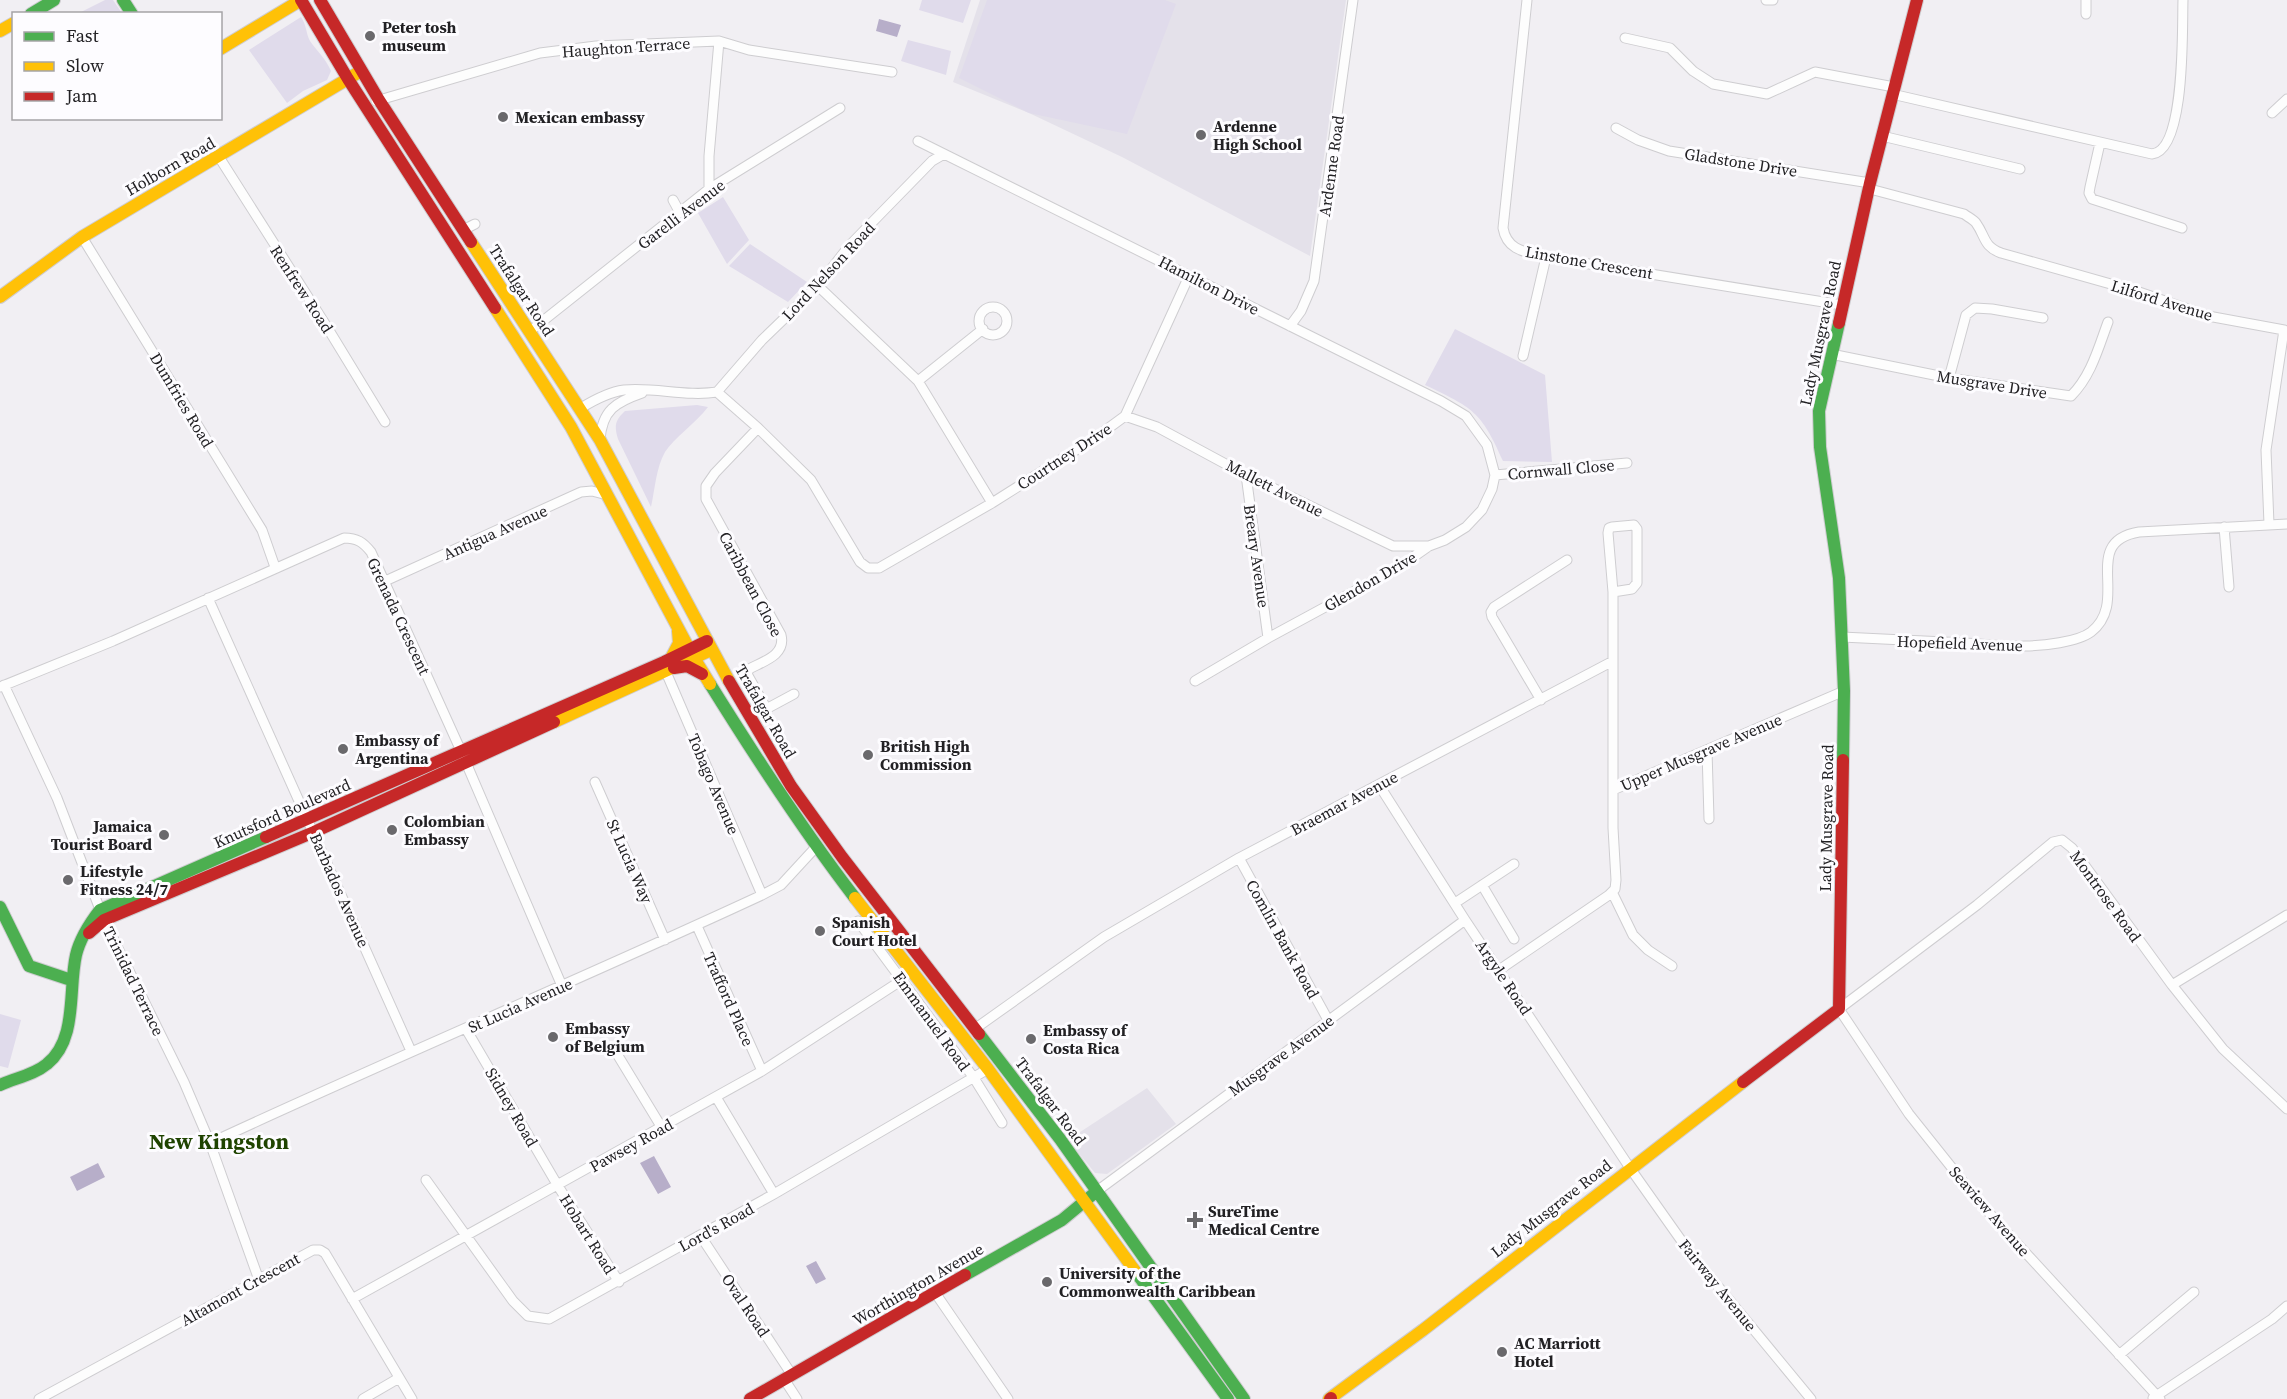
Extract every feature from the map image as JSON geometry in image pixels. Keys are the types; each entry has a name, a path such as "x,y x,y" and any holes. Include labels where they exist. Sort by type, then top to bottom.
{"main road":[{"path":"34,12 54,0"},
{"path":"222,48 301,0"},
{"name":"Trafalgar Road","path":"301,0 348,79 571,428 705,678 766,776 837,874 988,1069 1228,1399"},
{"name":"Trafalgar Road","path":"320,0 379,100 529,332 581,408 709,645 791,786 842,857 976,1028 1097,1191 1243,1398"},
{"name":"Lady Musgrave Road","path":"1330,1399 1839,1009 1844,692 1839,578 1820,447 1819,411 1870,186 1917,0"},
{"name":"Holborn Road","path":"0,297 82,237 361,71"},
{"path":"571,428 581,408"},
{"path":"673,618 679,643 670,667 694,668 705,678"},
{"name":"Knutsford Boulevard","path":"102,915 309,820 670,667 709,645"},
{"name":"Knutsford Boulevard","path":"102,915 314,832 463,756"},
{"path":"0,907 29,966 71,980"},
{"path":"0,1084 47,1064 60,1050 68,1027 71,980 76,952 85,930 102,915"},
{"name":"Worthington Avenue","path":"750,1399 1062,1220 1097,1191"}],"street":[{"name":"Ardenne Road","path":"1290,326 1301,310 1314,281 1353,0"},
{"name":"Linstone Crescent","path":"1527,0 1503,228 1509,243 1515,249 1546,257 1842,305"},
{"path":"1766,0 1773,0"},
{"path":"2085,0 2086,14"},
{"path":"1625,38 1670,48 1693,71 1713,84 1767,94 1815,72 2152,154 2159,153 2166,147 2180,98 2183,0"},
{"path":"709,189 709,147 719,41"},
{"name":"Haughton Terrace","path":"366,107 379,100 540,53 597,46 719,41 749,50 892,72"},
{"path":"2272,113 2287,99"},
{"name":"Garelli Avenue","path":"529,332 709,189 840,108"},
{"name":"Gladstone Drive","path":"1616,128 1638,140 1670,150 1870,186"},
{"path":"1882,136 2020,169"},
{"name":"Hamilton Drive","path":"918,141 1441,401 1466,416 1487,445 1495,475"},
{"path":"2100,142 2089,193 2092,199 2182,228"},
{"name":"Lord Nelson Road","path":"717,392 762,340 818,286 849,246 932,161 944,154"},
{"name":"Renfrew Road","path":"219,157 385,422"},
{"name":"Lilford Avenue","path":"1870,186 1964,214 1976,222 1984,240 1992,249 2001,253 2139,292 2208,316 2285,330 2266,450 2269,524"},
{"path":"673,200 680,213"},
{"path":"463,230 475,224"},
{"name":"Dumfries Road","path":"82,237 262,530 275,567"},
{"path":"1523,356 1546,257"},
{"name":"Courtney Drive","path":"758,428 811,480 854,554 868,568 879,568 992,503 1095,438 1125,416 1189,276"},
{"path":"818,286 918,381 992,503"},
{"path":"1949,378 1966,315 1976,308 2043,318"},
{"name":"Musgrave Drive","path":"1832,354 1949,378 2071,396 2083,384 2108,322"},
{"path":"918,381 983,329"},
{"path":"581,408 600,397 623,390 703,394 717,392 758,428"},
{"path":"600,440 601,426 617,403 650,390"},
{"name":"Mallett Avenue","path":"1125,416 1157,427 1246,475 1393,546 1429,546"},
{"name":"Caribbean Close","path":"758,428 715,473 706,486 706,499 781,635 783,644 780,651 749,669 747,674 768,708 794,693"},
{"name":"Cornwall Close","path":"1495,475 1627,463"},
{"name":"Breary Avenue","path":"1246,475 1268,638"},
{"name":"Glendon Drive","path":"1195,681 1268,638 1400,567 1429,546 1445,540 1466,527 1482,510 1492,489 1495,475"},
{"name":"Antigua Avenue","path":"383,582 582,492 592,490 607,495"},
{"name":"Hopefield Avenue","path":"1842,637 2026,646 2073,640 2090,633 2100,624 2108,608 2111,546 2123,535 2287,524"},
{"path":"1613,592 1632,589 1636,583 1637,529 1634,525 1609,528 1613,592 1613,790"},
{"path":"2224,527 2229,587"},
{"name":"Grenada Crescent","path":"2,686 93,649 344,538 353,538 363,542 371,552 463,756 562,986"},
{"path":"1541,700 1491,612 1494,607 1567,560"},
{"name":"Barbados Avenue","path":"208,598 411,1050"},
{"name":"Braemar Avenue","path":"976,1028 1104,937 1239,858 1613,661"},
{"name":"Tobago Avenue","path":"670,667 762,895"},
{"name":"Trinidad Terrace","path":"2,686 57,798 102,915 184,1082 210,1143 259,1280"},
{"name":"Upper Musgrave Avenue","path":"1612,892 1616,880 1613,790 1844,692"},
{"path":"1707,750 1709,819"},
{"name":"St Lucia Way","path":"595,782 664,940"},
{"name":"Argyle Road","path":"1379,785 1465,920 1630,1168"},
{"name":"Montrose Road","path":"1839,1009 1977,905 2053,842 2062,840 2072,848 2172,985 2223,1049 2287,1109"},
{"name":"St Lucia Avenue","path":"210,1143 411,1050 466,1029 762,895 781,885 816,846"},
{"name":"Comlin Bank Road","path":"1239,858 1328,1020"},
{"path":"1455,903 1514,864"},
{"path":"1482,885 1514,939"},
{"path":"1499,970 1612,892 1633,935 1648,950 1672,966"},
{"path":"2172,985 2287,915"},
{"name":"Musgrave Avenue","path":"1097,1191 1465,920"},
{"name":"Emmanuel Road","path":"858,921 974,1078 1002,1123"},
{"name":"Trafford Place","path":"697,926 762,1071"},
{"name":"Pawsey Road","path":"352,1299 762,1071 902,980"},
{"name":"Seaview Avenue","path":"1839,1009 1909,1114 1980,1203 2120,1355 2156,1398"},
{"name":"Sidney Road","path":"466,1029 558,1186"},
{"path":"617,1054 662,1128"},
{"name":"Lord's Road","path":"426,1180 513,1301 528,1316 549,1319 774,1194 988,1069"},
{"path":"716,1097 774,1194"},
{"name":"Fairway Avenue","path":"1630,1168 1688,1250 1809,1398"},
{"name":"Hobart Road","path":"558,1186 619,1282"},
{"name":"Oval Road","path":"700,1236 788,1377 797,1399"},
{"name":"Altamont Crescent","path":"39,1399 313,1250 325,1253 411,1399"},
{"path":"2120,1355 2194,1292"},
{"path":"936,1294 1008,1399"},
{"path":"2156,1398 2272,1319 2287,1306"},
{"path":"363,1399 399,1378"}],"shaded area":[{"path":"105,0 113,0 121,12 81,12"},
{"path":"922,0 971,0 963,23 919,10"},
{"name":"Ardenne High School","path":"980,0 1346,0 1310,256 1122,157 1029,113 953,82"},
{"path":"987,0 1165,0 1176,4 1127,134 1029,113 959,78"},
{"path":"301,17 310,41 331,71 327,80 303,91 287,103 249,50"},
{"path":"879,19 901,25 897,37 876,31"},
{"path":"908,40 951,51 946,75 901,61"},
{"path":"723,197 749,240 727,264 698,213"},
{"path":"750,244 807,282 788,302 729,266"},
{"path":"1455,329 1545,375 1552,462 1503,461 1488,431 1474,413 1425,385"},
{"path":"697,405 708,407 665,452 658,472 651,507 618,439 617,420 625,411"},
{"path":"0,1014 21,1020 8,1068 0,1066"},
{"path":"1147,1088 1176,1124 1107,1174 1095,1173 1068,1140"},
{"path":"654,1156 671,1187 658,1194 640,1163"},
{"path":"98,1163 105,1177 77,1191 70,1177"},
{"path":"816,1261 826,1279 816,1284 806,1266"}],"traffic: fast":[{"path":"34,12 54,0"},
{"path":"123,0 131,12"},
{"path":"1839,323 1819,411 1820,447 1839,578 1844,691 1843,760"},
{"path":"710,684 780,793 855,898"},
{"path":"0,1085 36,1071 57,1054 68,1028 76,955 86,931 100,910 266,837"},
{"path":"0,907 29,966 71,980"},
{"path":"979,1034 1060,1139 1244,1399"},
{"path":"965,1275 1062,1220 1097,1191"},
{"path":"1135,1271 1228,1399"}],"traffic: slow":[{"path":"222,48 301,0"},
{"path":"0,31 12,24"},
{"path":"0,297 82,237 361,71"},
{"path":"471,242 600,440 729,681"},
{"path":"495,308 571,427 710,684"},
{"path":"670,660 679,643 678,631"},
{"path":"554,722 711,650"},
{"path":"855,898 988,1069 1135,1271"},
{"path":"1329,1399 1423,1330 1743,1082"}],"traffic: jam":[{"path":"301,0 348,79 495,308"},
{"path":"320,0 379,100 471,242"},
{"path":"1839,323 1870,183 1917,0"},
{"path":"266,837 707,641"},
{"path":"674,668 687,666 702,674"},
{"path":"729,681 791,786 842,857 979,1034"},
{"path":"89,933 104,920 314,832 554,722"},
{"path":"1743,1082 1839,1009 1843,760"},
{"path":"750,1399 965,1275"}],"place":[{"name":"Peter tosh museum","path":"370,36"},
{"name":"Mexican embassy","path":"503,117"},
{"name":"Ardenne High School","path":"1201,135"},
{"name":"Embassy of Argentina","path":"343,749"},
{"name":"British High Commission","path":"868,755"},
{"name":"Colombian Embassy","path":"392,830"},
{"name":"Jamaica Tourist Board","path":"164,835"},
{"name":"Lifestyle Fitness 24/7","path":"68,880"},
{"name":"Spanish Court Hotel","path":"820,931"},
{"name":"Embassy of Belgium","path":"553,1037"},
{"name":"Embassy of Costa Rica","path":"1031,1039"},
{"name":"SureTime Medical Centre","path":"1195,1220"},
{"name":"University of the Commonwealth Caribbean","path":"1047,1282"},
{"name":"AC Marriott Hotel","path":"1502,1352"}],"district":[{"name":"New Kingston","path":"219,1141"}]}
